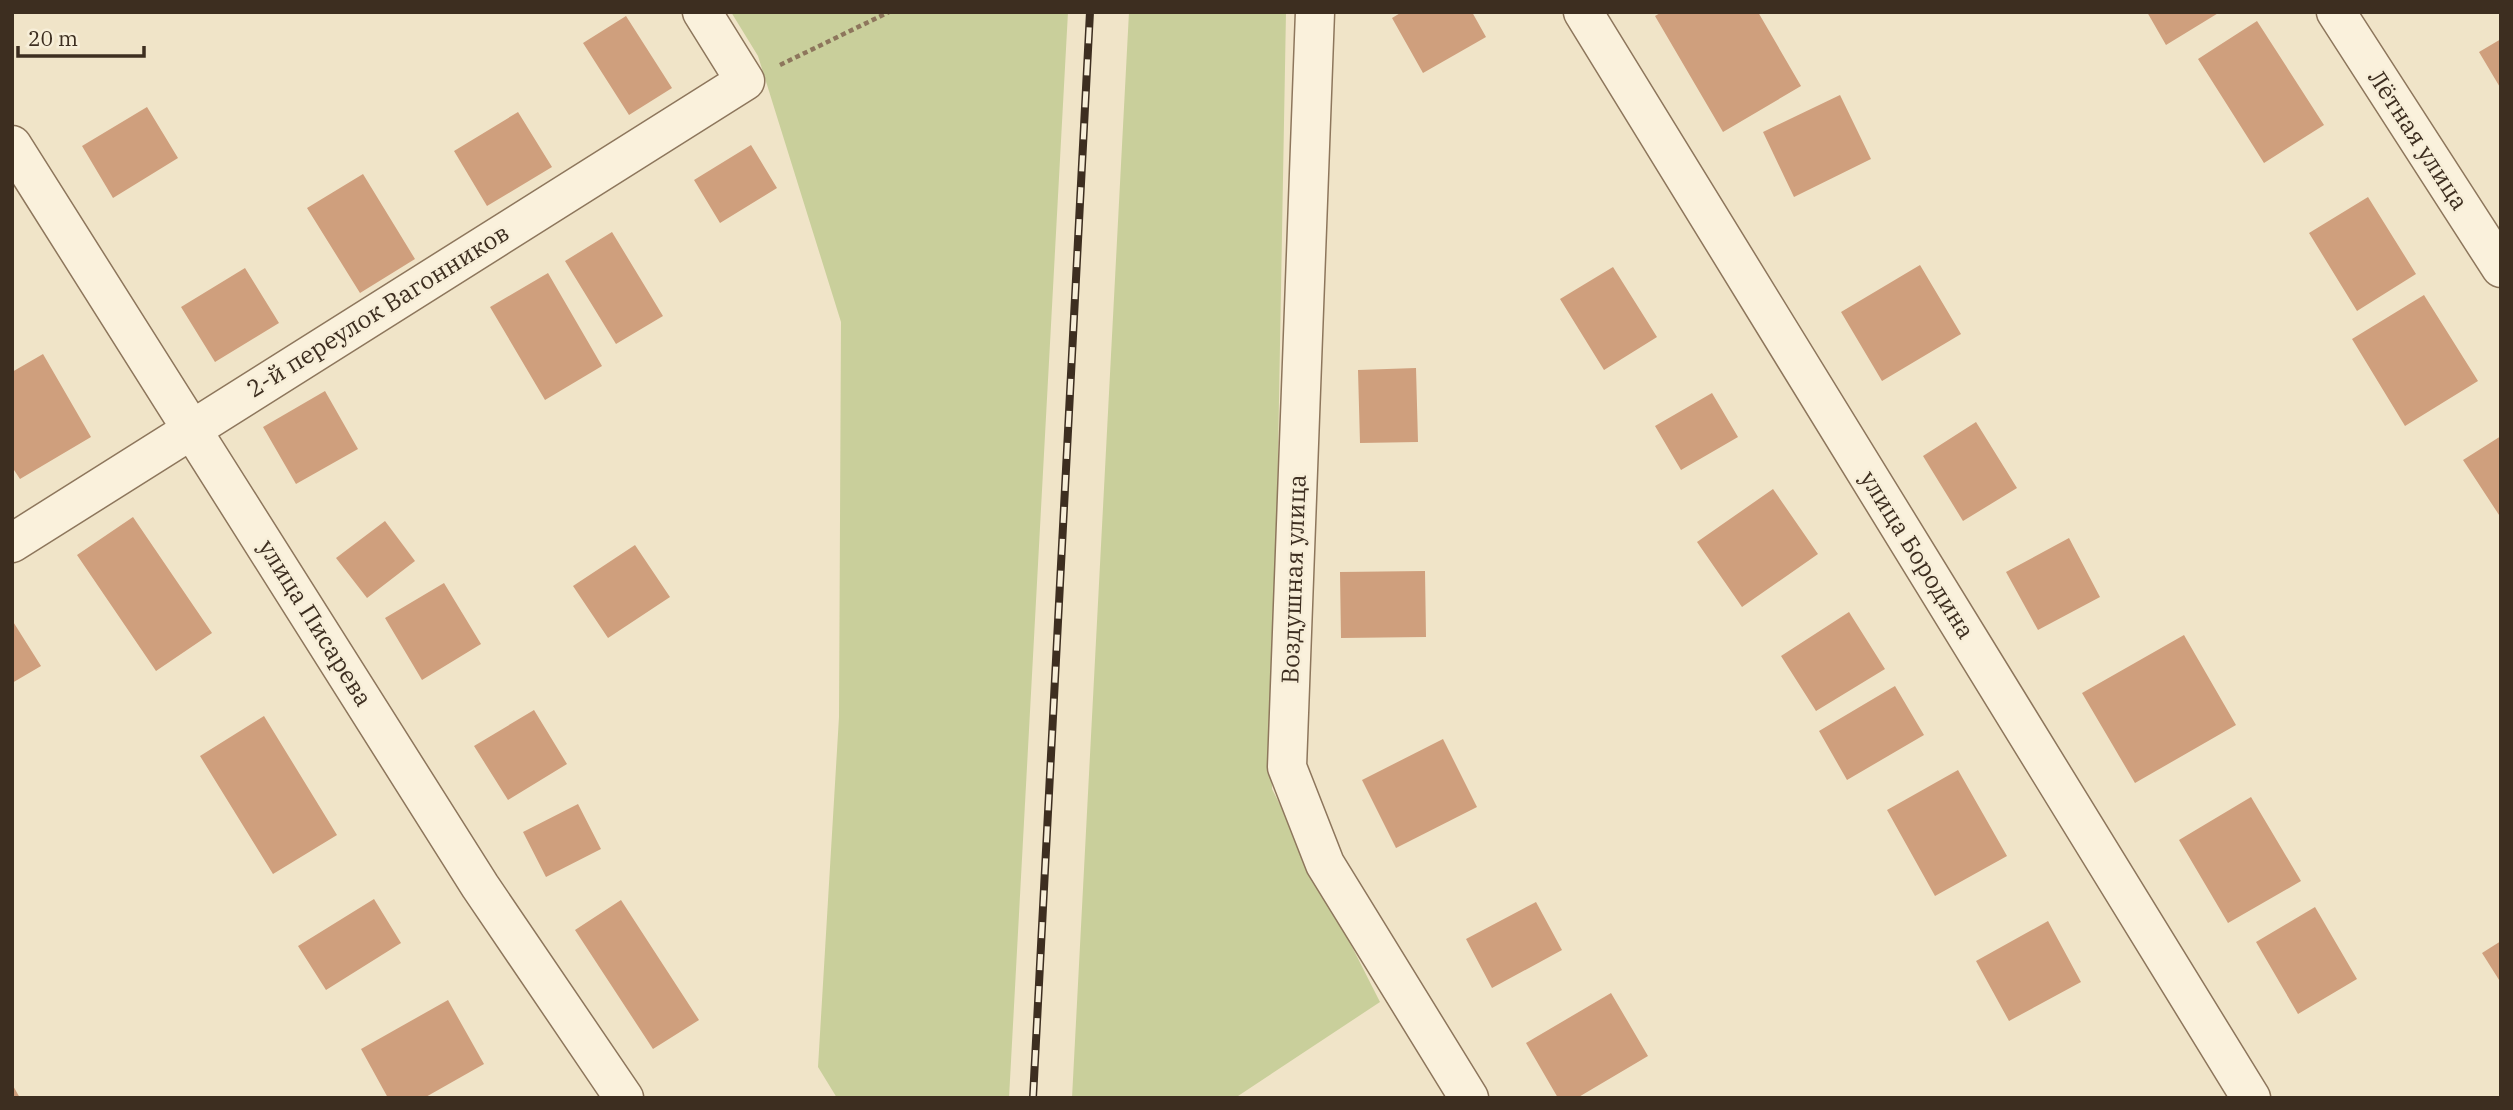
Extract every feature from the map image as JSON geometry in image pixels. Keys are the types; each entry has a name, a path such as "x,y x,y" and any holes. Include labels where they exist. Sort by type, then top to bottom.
{"street":[{"path":"702,12 744,81"},
{"name":"Воздушная улица","path":"1315,12 1287,767 1325,864 1469,1098"},
{"name":"улица Бородина","path":"1583,12 2251,1098"},
{"name":"Лётная улица","path":"2336,12 2501,268"},
{"name":"2-й переулок Вагонников","path":"12,543 744,81"},
{"name":"улица Писарева","path":"12,145 480,886 624,1098"}],"path":[{"path":"744,81 890,12"}],"green space":[{"path":"731,12 1068,12 1009,1098 837,1098 818,1067 839,717 841,322 758,56"},
{"path":"1129,12 1286,12 1272,789 1380,1002 1235,1098 1072,1098"}],"building":[{"path":"1402,12 1472,12 1486,37 1423,73 1392,18"},
{"path":"1662,12 1758,12 1801,86 1723,132 1655,16"},
{"path":"2147,12 2220,12 2166,45"},
{"path":"626,16 672,88 629,115 583,43"},
{"path":"2257,21 2324,125 2264,163 2198,59"},
{"path":"2501,39 2501,89 2479,52"},
{"path":"1840,95 1871,159 1794,197 1763,132"},
{"path":"147,107 178,158 113,198 82,146"},
{"path":"518,112 552,167 487,206 454,151"},
{"path":"751,145 777,188 720,223 694,180"},
{"path":"363,174 415,259 360,293 307,208"},
{"path":"2368,197 2416,274 2357,311 2309,233"},
{"path":"612,232 663,316 616,344 565,261"},
{"path":"1920,265 1961,334 1882,381 1841,312"},
{"path":"1613,267 1657,337 1604,370 1560,299"},
{"path":"245,268 279,323 215,362 181,307"},
{"path":"548,273 602,366 545,400 490,307"},
{"path":"2424,295 2478,381 2405,426 2352,339"},
{"path":"43,354 91,437 20,479 12,467 12,372"},
{"path":"1416,368 1418,442 1360,443 1358,370"},
{"path":"325,391 358,449 296,484 263,427"},
{"path":"1712,393 1738,437 1681,470 1655,426"},
{"path":"1976,422 2017,488 1963,521 1923,456"},
{"path":"2501,436 2501,518 2463,460"},
{"path":"1773,489 1818,554 1742,607 1697,542"},
{"path":"133,517 212,633 156,671 77,555"},
{"path":"385,521 415,561 367,598 336,558"},
{"path":"2069,538 2100,597 2038,630 2006,572"},
{"path":"635,545 670,597 608,638 573,586"},
{"path":"1425,571 1426,637 1341,638 1340,572"},
{"path":"444,583 481,644 422,680 385,618"},
{"path":"1849,612 1885,669 1816,711 1781,656"},
{"path":"12,620 41,666 12,683"},
{"path":"2184,635 2236,725 2135,783 2082,693"},
{"path":"1895,686 1924,735 1847,780 1819,731"},
{"path":"534,710 567,764 508,800 474,746"},
{"path":"264,716 337,835 273,874 200,756"},
{"path":"1443,739 1477,807 1396,848 1362,780"},
{"path":"1958,770 2007,856 1935,896 1887,810"},
{"path":"2251,797 2301,881 2228,923 2179,840"},
{"path":"578,804 601,849 546,877 523,832"},
{"path":"374,899 401,943 326,990 298,946"},
{"path":"621,900 699,1020 653,1049 575,930"},
{"path":"1536,902 1562,950 1492,988 1466,939"},
{"path":"2315,907 2357,979 2298,1014 2256,942"},
{"path":"2048,921 2081,982 2009,1021 1976,961"},
{"path":"2501,941 2501,983 2482,953"},
{"path":"1611,993 1648,1056 1577,1098 1558,1098 1526,1043"},
{"path":"448,1000 484,1064 424,1098 388,1098 361,1049"},
{"path":"12,1084 20,1098 12,1098"}],"railway":[{"path":"1033,1098 1090,12"}]}
